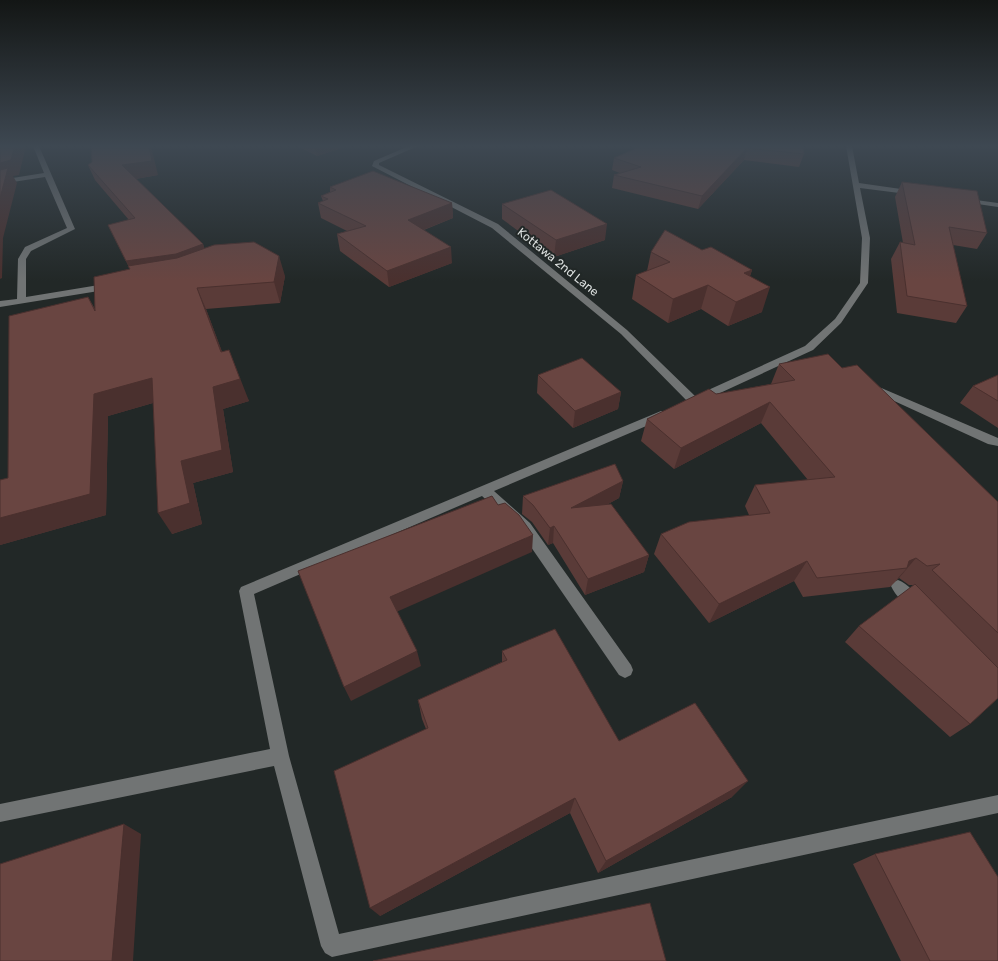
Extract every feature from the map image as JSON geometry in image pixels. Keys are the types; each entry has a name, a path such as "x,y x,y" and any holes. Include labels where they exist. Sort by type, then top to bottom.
{"street":[{"path":"21,301 22,259 28,249 71,229 56,191"},
{"name":"Kottawa 2nd Lane","path":"425,191 495,226 624,332 684,405"},
{"path":"856,191 866,238 864,283 838,321 813,350 246,591 280,756 332,946 998,804"},
{"path":"898,191 921,194"},
{"path":"958,199 998,205"},
{"path":"0,304 117,285"},
{"path":"881,403 860,382 951,424 998,442"},
{"path":"485,491 525,528 625,670"},
{"path":"898,586 926,614"},
{"path":"0,813 280,756"}],"building":[{"path":"111,191 149,191 203,244 176,254 126,261 108,225 135,218"},
{"path":"334,191 422,191 452,203 408,220 451,247 387,271 337,234 366,226 318,203 328,199 321,196"},
{"path":"552,191 607,224 556,240 502,204"},
{"path":"680,191 707,191 702,196"},
{"path":"904,191 977,191 987,233 949,227 967,306 907,296 900,242 915,245"},
{"path":"665,230 702,250 711,247 752,270 744,273 770,287 736,302 708,285 673,299 636,275 670,262 651,252"},
{"path":"254,242 279,256 274,282 197,288 221,352 229,350 240,379 213,387 222,450 181,461 190,503 158,513 152,378 94,394 90,494 0,518 0,480 8,478 9,316 88,297 95,311 94,277 130,269 128,266 177,258 214,245"},
{"path":"828,354 842,368 857,365 998,502 998,633 932,570 940,564 927,566 916,558 909,561 907,568 817,578 807,561 719,604 661,534 689,522 770,513 755,485 835,477 770,402 681,448 647,419 709,389 716,394 795,380 779,364"},
{"path":"582,358 621,392 575,411 538,375"},
{"path":"998,375 998,401 973,386"},
{"path":"615,464 623,481 571,508 611,504 649,555 588,579 554,526 550,528 533,505 523,496"},
{"path":"492,496 498,505 505,503 519,515 533,535 390,597 417,651 344,687 298,571"},
{"path":"915,584 998,668 998,698 970,724 859,626"},
{"path":"555,629 619,741 695,703 748,781 606,861 575,798 370,908 334,771 428,728 418,700 507,660 502,651"},
{"path":"124,824 112,961 0,961 0,864"},
{"path":"970,832 998,877 998,961 930,961 875,854"},
{"path":"650,903 666,961 373,961"}]}
